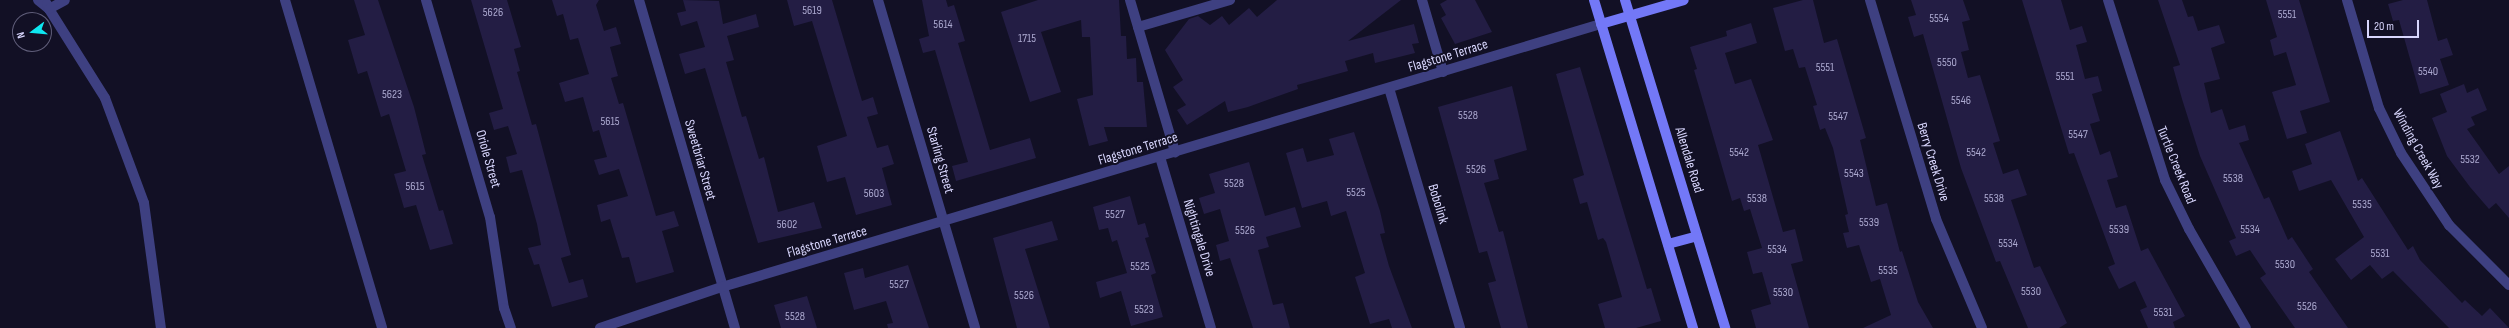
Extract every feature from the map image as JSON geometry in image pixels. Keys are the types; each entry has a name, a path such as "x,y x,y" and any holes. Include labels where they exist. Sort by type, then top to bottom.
{"main road":[{"path":"1594,0 1693,328"},
{"name":"Allendale Road","path":"1625,0 1725,328"},
{"name":"Flagstone Terrace","path":"1601,24 1684,0"},
{"path":"1668,244 1697,236"}],"street":[{"path":"38,0 47,5 105,98 144,203 161,328"},
{"path":"47,5 65,0"},
{"path":"285,0 382,328"},
{"name":"Oriole Street","path":"426,0 490,217 511,328"},
{"name":"Sweetbriar Street","path":"638,0 735,328"},
{"name":"Starling Street","path":"878,0 975,328"},
{"path":"1130,0 1175,152"},
{"path":"1138,27 1230,0"},
{"path":"1422,0 1443,72"},
{"name":"Berry Creek Drive","path":"1870,0 1936,218 1982,328"},
{"name":"Turtle Creek Road","path":"2108,0 2165,180 2189,229 2246,328"},
{"name":"Winding Creek Way","path":"2346,0 2379,108 2401,153 2449,225 2509,285"},
{"name":"Flagstone Terrace","path":"600,328 722,287 1601,24"},
{"name":"Bobolink","path":"1389,88 1460,328"},
{"name":"Nightingale Drive","path":"1160,157 1211,328"}],"building":[{"path":"354,0 378,0 414,107 426,154 422,155 439,211 443,210 453,244 430,250 416,205 404,208 394,174 406,171 389,114 381,117 367,71 358,74 348,40 365,35"},
{"path":"471,0 507,0 521,47 514,49 520,71 517,72 532,125 536,124 571,255 561,258 569,283 583,279 588,297 552,307 539,264 534,265 528,248 541,245 537,224 522,170 510,173 506,157 517,154 508,126 494,130 489,113 503,109"},
{"path":"552,0 599,0 596,5 604,31 616,27 621,44 610,47 618,76 611,78 619,104 623,103 656,216 674,211 679,226 662,231 674,272 636,283 629,257 622,258 610,219 601,222 597,205 628,196 619,169 599,175 594,160 607,157 599,130 593,132 583,97 565,102 559,83 589,74 578,38 570,40 563,14 557,16"},
{"path":"683,0 719,1 723,24 756,14 759,27 727,36 734,60 726,62 742,117 746,116 759,159 764,157 778,212 814,202 822,228 758,243 705,68 685,74 679,54 705,47 697,21 681,26 677,13 686,11"},
{"path":"787,0 832,0 862,101 873,97 878,114 867,117 877,148 888,145 894,164 882,168 892,205 856,215 845,177 827,182 817,146 847,136 812,21 794,26"},
{"path":"922,0 946,0 948,7 954,5 965,41 958,43 990,150 1030,138 1036,158 956,181 952,166 968,162 935,50 923,53 919,39 929,36"},
{"path":"1038,0 1119,0 1121,36 1126,36 1127,59 1136,58 1137,82 1143,82 1147,127 1104,127 1108,141 1089,146 1077,99 1093,95 1090,37 1082,37 1081,20 1041,32 1061,92 1030,102 1001,12"},
{"path":"1277,0 1401,0 1348,41 1414,24 1419,43 1412,44 1415,53 1375,63 1373,53 1345,61 1348,71 1297,85 1298,89 1248,107 1228,112 1225,101 1187,125 1177,110 1186,105 1173,87 1183,80 1165,50 1189,19 1198,16 1210,25 1222,16 1229,25 1249,8 1257,17"},
{"path":"1447,0 1475,0 1492,32 1455,44 1441,18 1446,15 1440,4"},
{"path":"1803,0 1813,0 1824,43 1837,39 1866,138 1860,140 1876,206 1887,203 1900,252 1902,251 1918,302 1933,328 1863,328 1891,315 1880,279 1871,282 1859,245 1847,248 1843,233 1849,232 1845,215 1848,214 1833,148 1825,128 1820,130 1813,106 1817,105 1805,67 1799,68 1793,49 1785,51 1773,8"},
{"path":"1911,0 1963,0 1970,20 1962,22 1969,50 1961,52 1968,78 1980,75 2000,141 1993,143 2003,174 2018,169 2027,195 2011,200 2034,268 2040,266 2067,323 2059,328 2028,328 2000,261 1996,262 1961,168 1923,34 1914,37 1908,17 1916,15"},
{"path":"2022,0 2061,0 2070,30 2082,26 2087,42 2076,45 2085,79 2098,76 2102,91 2092,94 2100,121 2090,124 2100,155 2110,151 2118,177 2107,180 2116,208 2126,205 2141,251 2148,248 2185,316 2173,322 2175,328 2148,328 2140,310 2147,307 2135,281 2119,289 2108,267 2115,264 2074,153 2069,154"},
{"path":"2158,0 2182,0 2188,17 2193,16 2198,31 2219,25 2225,43 2211,48 2220,79 2204,83 2211,113 2222,109 2229,130 2245,125 2249,140 2239,143 2264,199 2269,197 2288,240 2292,237 2313,269 2309,272 2348,328 2295,328 2260,278 2266,274 2250,250 2236,256 2229,241 2236,238 2200,156 2182,99 2173,67 2180,65"},
{"path":"2266,0 2299,0 2330,102 2300,111 2307,133 2287,139 2272,92 2296,85 2286,52 2274,56 2270,40 2277,37"},
{"path":"2403,0 2427,0 2438,41 2447,38 2453,55 2440,59 2449,85 2420,94 2399,20 2393,21 2388,4"},
{"path":"1751,23 1757,43 1725,53 1735,84 1751,79 1773,140 1758,145 1783,232 1795,229 1803,261 1791,264 1809,328 1756,328 1751,310 1771,304 1762,272 1753,274 1747,252 1762,248 1750,209 1744,211 1740,198 1732,201 1694,70 1697,69 1690,47 1727,36 1726,31"},
{"path":"1580,67 1647,289 1651,288 1661,321 1636,328 1605,328 1598,304 1622,297 1606,242 1603,238 1598,240 1587,202 1580,204 1573,179 1584,175 1556,74"},
{"path":"2464,84 2467,93 2478,88 2487,110 2471,117 2475,125 2467,129 2499,174 2509,166 2509,218 2496,203 2489,209 2470,187 2447,156 2432,118 2447,112 2440,94"},
{"path":"1512,86 1527,150 1494,160 1499,179 1484,183 1499,232 1503,231 1528,328 1501,328 1488,283 1496,281 1487,251 1479,253 1438,107"},
{"path":"2340,131 2358,181 2362,178 2408,250 2413,246 2420,260 2462,303 2465,300 2482,316 2490,308 2509,328 2449,328 2393,271 2382,279 2370,265 2351,280 2335,259 2364,237 2331,180 2299,191 2292,171 2312,164 2305,144"},
{"path":"1354,132 1380,211 1385,233 1380,234 1389,266 1412,328 1392,328 1389,319 1370,324 1355,277 1365,273 1346,211 1331,216 1327,201 1302,208 1286,153 1303,148 1307,162 1334,155 1329,139"},
{"path":"1249,162 1265,216 1295,207 1301,227 1266,237 1269,247 1258,250 1273,305 1283,303 1290,328 1253,328 1230,258 1220,261 1216,245 1229,241 1220,209 1204,214 1199,198 1215,193 1209,174"},
{"path":"1130,196 1138,225 1145,223 1149,237 1145,238 1156,273 1151,275 1163,317 1131,326 1121,291 1100,298 1096,282 1127,273 1117,240 1112,242 1108,228 1099,230 1093,207"},
{"path":"1052,221 1058,240 1025,249 1050,328 1017,328 993,238"},
{"path":"908,265 929,328 888,328 887,324 893,323 886,301 854,310 844,273 863,268 865,278"},
{"path":"807,296 817,328 781,328 774,305"}]}
